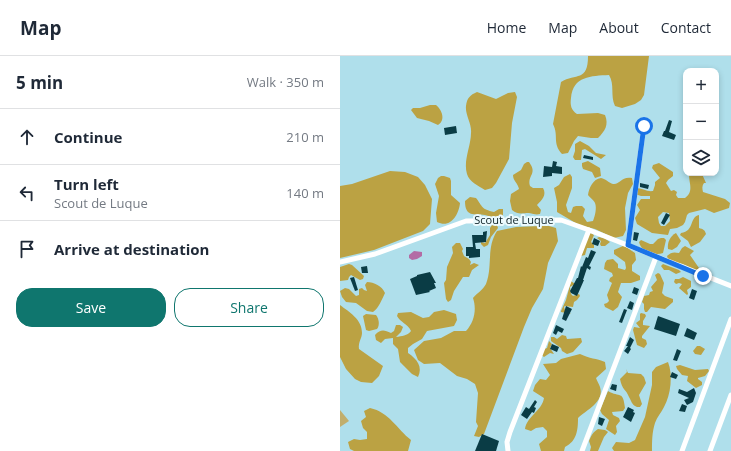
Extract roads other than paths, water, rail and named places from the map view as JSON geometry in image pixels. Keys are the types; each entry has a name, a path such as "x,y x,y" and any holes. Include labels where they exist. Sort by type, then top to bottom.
{"street":[{"path":"628,245 644,126"},
{"name":"Scout de Luque","path":"340,262 375,254 466,221 561,220 731,286"},
{"path":"508,451 507,442 510,432 589,230"},
{"path":"582,451 656,257"},
{"path":"682,451 731,319"},
{"path":"710,451 731,395"}]}
